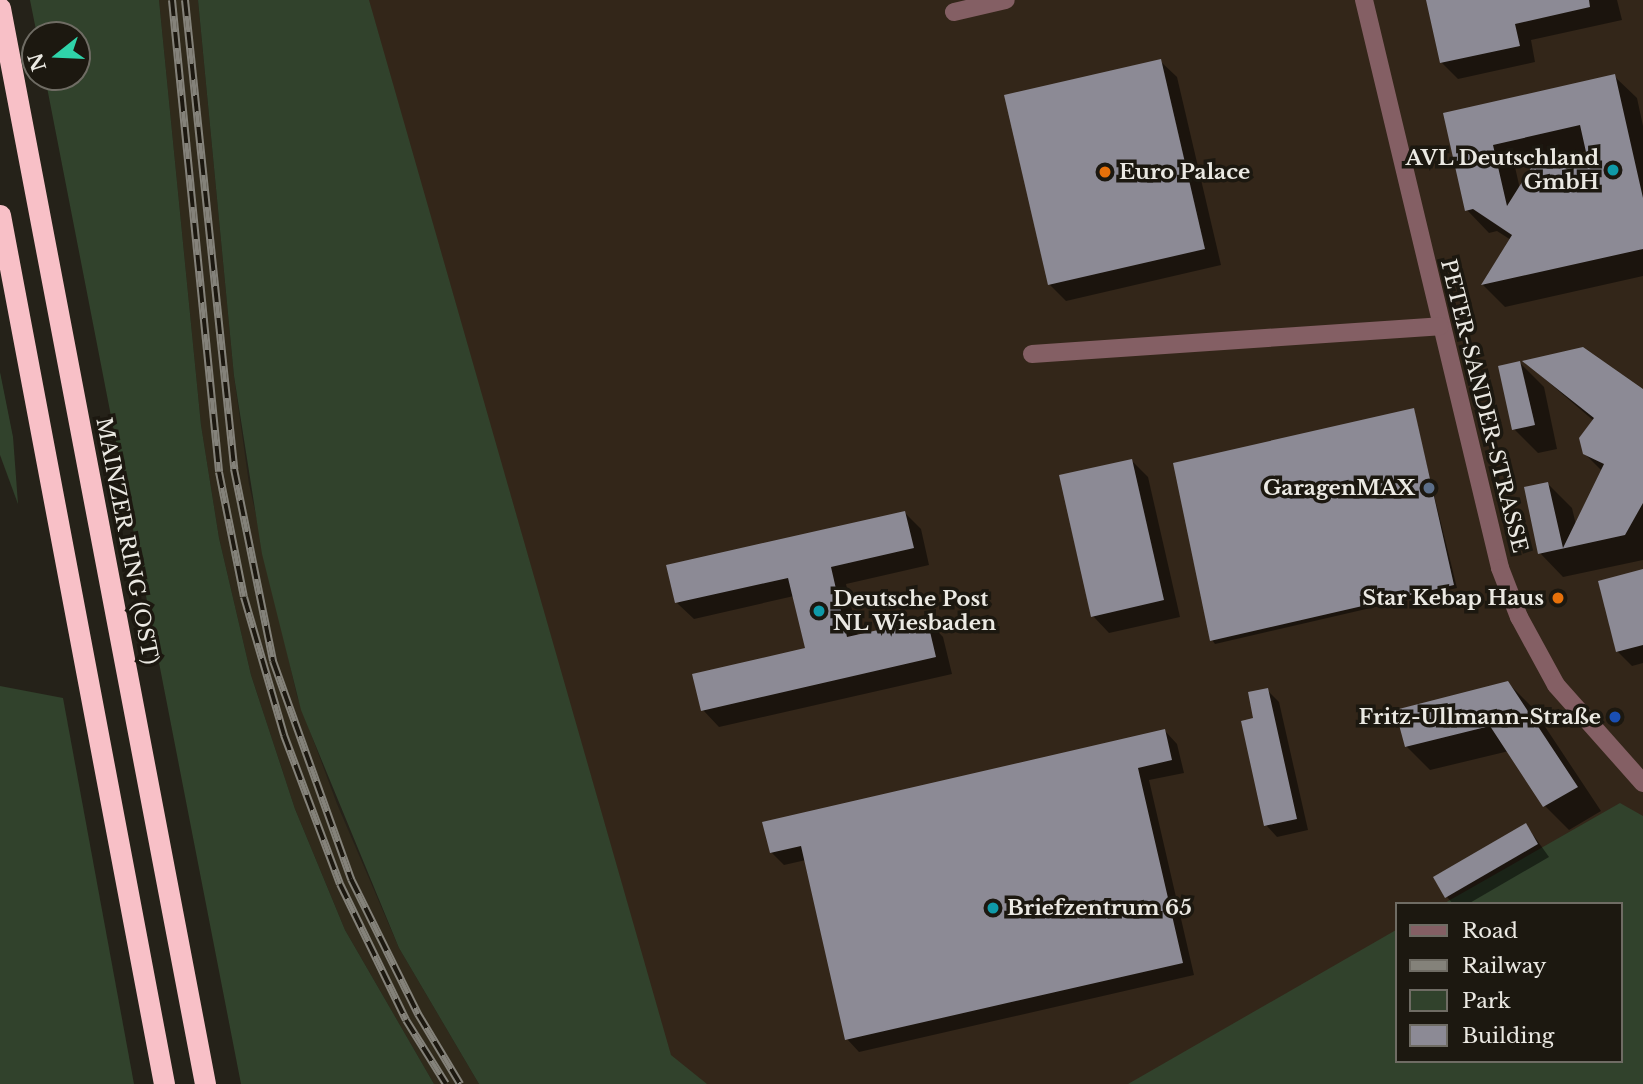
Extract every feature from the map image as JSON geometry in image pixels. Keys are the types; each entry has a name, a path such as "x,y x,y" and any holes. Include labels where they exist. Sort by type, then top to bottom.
{"highway":[{"name":"MAINZER RING (OST)","path":"0,8 205,1084"},
{"path":"0,215 164,1084"}],"street":[{"path":"954,12 1006,0"},
{"name":"PETER-SANDER-STRASSE","path":"1364,0 1490,532 1519,617 1556,685 1643,783"},
{"path":"1032,354 1440,326"}],"shaded area":[{"path":"159,0 198,0 234,376 249,484 297,696 337,804 399,948 479,1084 434,1084 345,930 295,809 251,675 219,538 201,425"},
{"path":"240,0 1643,0 1643,1084 598,1084"}],"green space":[{"path":"30,0 159,0 201,425 219,538 251,675 295,809 345,930 434,1084 241,1084 48,91 91,91 91,21 34,21"},
{"path":"198,0 369,0 671,1055 707,1084 479,1084 399,948 301,710 262,554 234,376"},
{"path":"0,372 13,437 18,504 0,455"},
{"path":"0,686 63,698 134,1084 0,1084"},
{"path":"1620,803 1643,816 1643,1084 1128,1084 1394,931 1394,1063 1622,1063 1622,902 1447,902"}],"building":[{"path":"1426,0 1589,0 1590,7 1515,24 1520,46 1440,63"},
{"name":"Euro Palace","path":"1161,59 1205,249 1048,285 1004,95"},
{"name":"AVL Deutschland GmbH","path":"1615,74 1643,198 1643,249 1481,285 1512,235 1473,209 1465,211 1443,113","holes":["1580,125 1588,161 1564,166 1541,152 1507,206 1493,145"]},
{"path":"1583,347 1643,389 1643,503 1625,535 1538,554 1524,487 1548,482 1563,548 1604,464 1583,454 1579,438 1594,418 1522,361"},
{"path":"1520,361 1535,425 1512,430 1498,366"},
{"path":"1414,408 1454,585 1210,641 1173,463"},
{"path":"1132,459 1164,600 1091,617 1059,475"},
{"name":"Deutsche Post NL Wiesbaden","path":"905,511 914,548 831,567 847,637 927,619 936,657 701,711 692,674 805,648 788,578 675,603 666,565"},
{"path":"1643,569 1643,645 1616,652 1598,581"},
{"path":"1508,681 1578,787 1543,807 1490,726 1405,747 1395,710"},
{"path":"1268,688 1297,819 1264,826 1241,721 1253,718 1248,692"},
{"name":"Briefzentrum 65","path":"1165,729 1172,760 1138,768 1183,963 845,1040 801,846 770,853 762,822"},
{"path":"1526,823 1538,844 1445,898 1433,877"}],"railway":[{"path":"172,0 219,472 244,597 284,735 340,884 406,1020 446,1084"},
{"path":"185,0 234,469 273,661 351,879 418,1014 460,1084"}],"place":[{"name":"AVL Deutschland GmbH","path":"1613,170"},
{"name":"Euro Palace","path":"1105,172"},
{"name":"GaragenMAX","path":"1429,488"},
{"name":"Star Kebap Haus","path":"1558,598"},
{"name":"Deutsche Post NL Wiesbaden","path":"819,611"},
{"name":"Fritz-Ullmann-Straße","path":"1615,717"},
{"name":"Briefzentrum 65","path":"993,908"}]}
